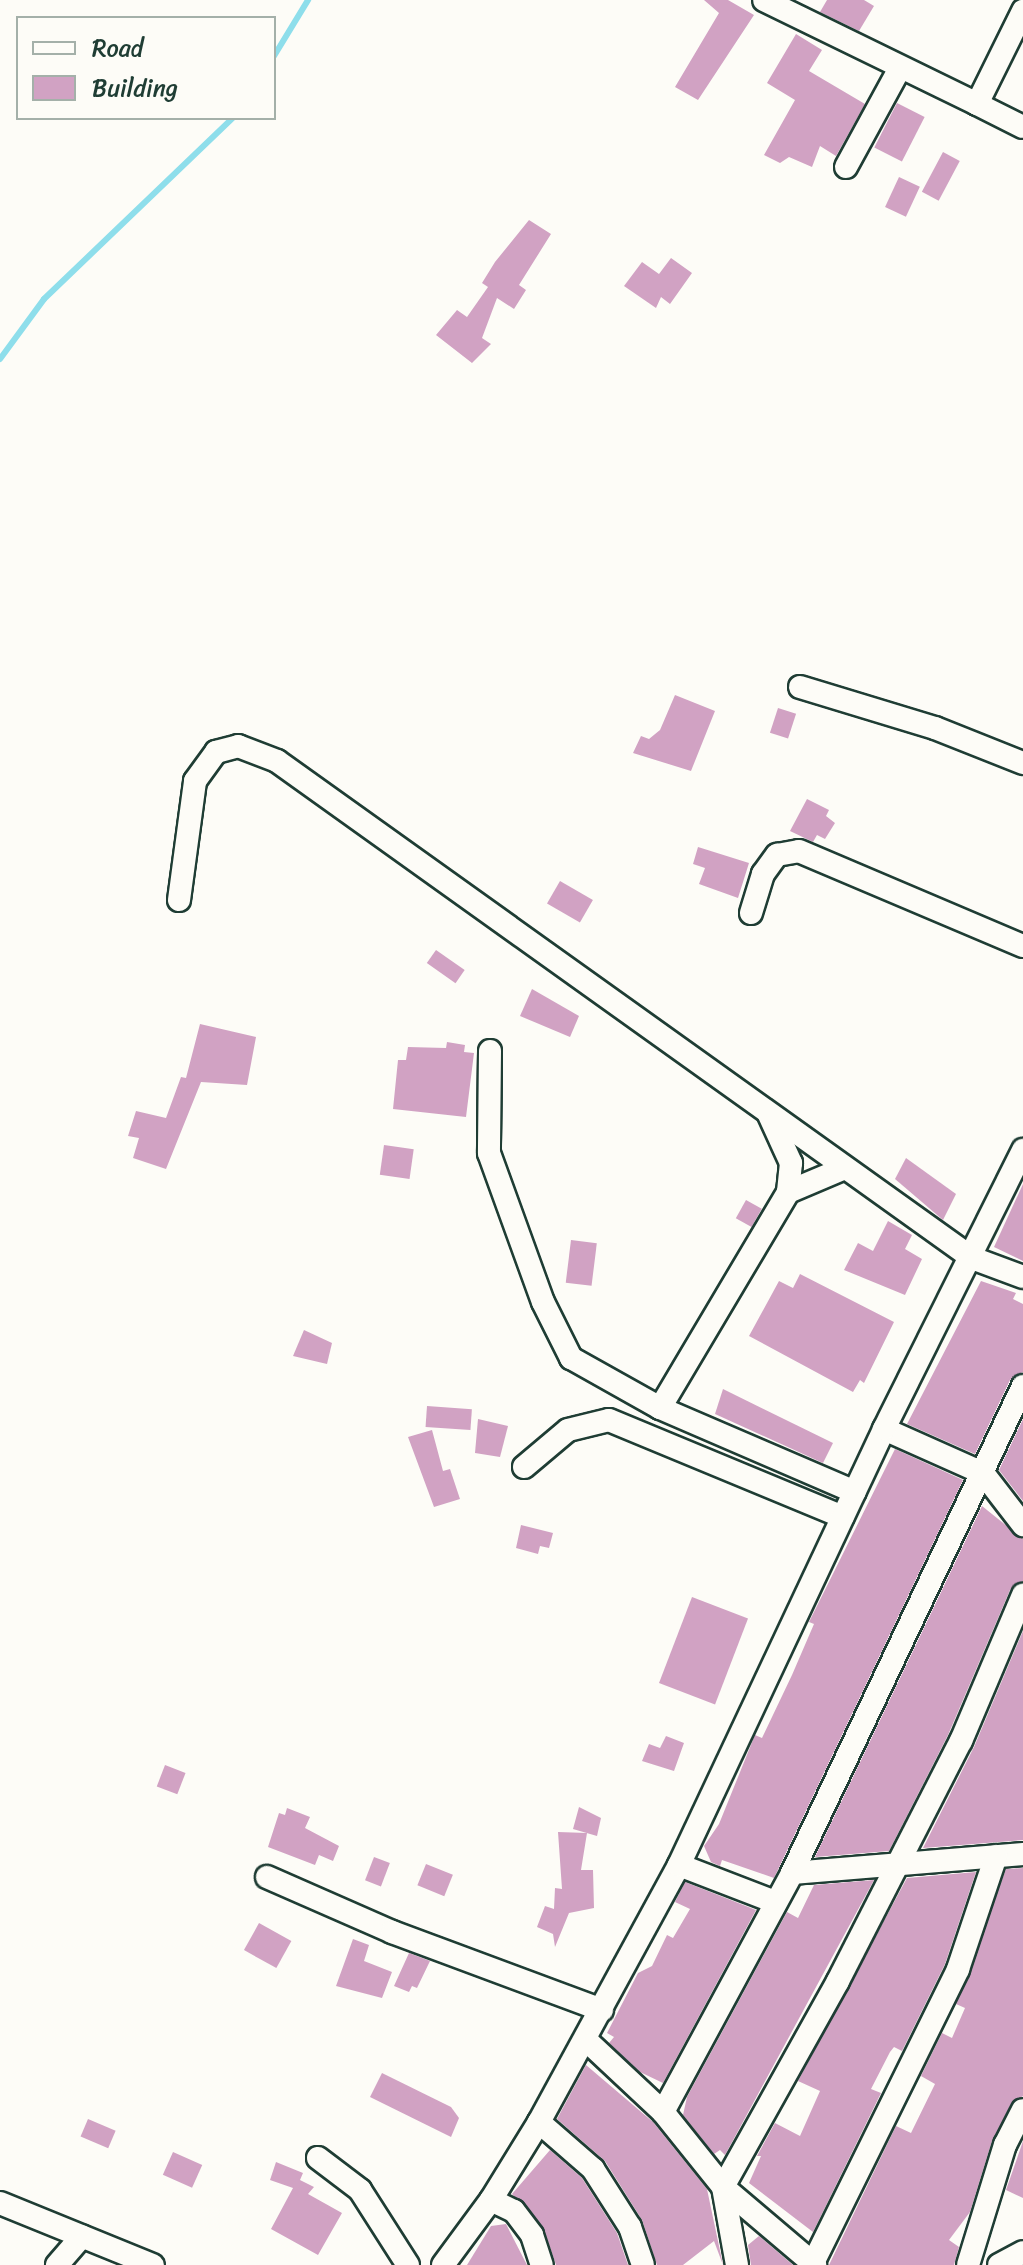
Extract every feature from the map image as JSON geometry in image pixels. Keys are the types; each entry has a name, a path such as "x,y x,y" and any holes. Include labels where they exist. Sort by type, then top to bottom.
{"street":[{"path":"764,0 1023,127"},
{"path":"977,104 1023,11"},
{"path":"846,167 900,68"},
{"path":"800,687 935,728 1023,763"},
{"path":"179,900 195,781 216,752 238,746 277,761 972,1258 1023,1277"},
{"path":"751,913 763,874 777,855 799,851 1023,946"},
{"path":"490,1051 489,1153 543,1302 571,1358 660,1408 855,1492"},
{"path":"660,1408 788,1192 791,1163 767,1112"},
{"path":"443,2265 491,2200 539,2122 679,1865 884,1429 972,1258 1023,1150"},
{"path":"788,1192 845,1168"},
{"path":"663,2112 792,1873 1023,1386"},
{"path":"524,1467 568,1430 609,1420 843,1517"},
{"path":"884,1429 983,1473 1023,1525"},
{"path":"737,2265 723,2187 961,1741 1023,1595"},
{"path":"792,1873 1023,1854"},
{"path":"586,2040 663,2112 723,2187 814,2264 958,1969 996,1856"},
{"path":"679,1865 775,1902"},
{"path":"267,1877 392,1932 602,2010"},
{"path":"968,2265 1005,2145 1023,2110"},
{"path":"539,2122 593,2169 630,2227 643,2265"},
{"path":"318,2158 360,2190 408,2265"},
{"path":"491,2200 514,2211 532,2235 542,2265"},
{"path":"0,2203 153,2265"},
{"path":"57,2265 82,2236"},
{"path":"999,2265 1023,2252"}],"building":[{"path":"704,0 728,0 754,15 698,100 675,87 719,13"},
{"path":"827,0 864,0 874,6 859,31 820,12"},
{"path":"796,34 822,50 809,71 865,104 836,156 820,146 812,167 789,157 780,163 764,155 795,100 767,83"},
{"path":"897,103 925,117 902,162 874,148"},
{"path":"943,152 960,161 939,201 922,192"},
{"path":"899,177 920,187 906,217 885,207"},
{"path":"529,220 551,234 519,285 526,290 514,309 497,298 482,338 491,344 472,363 436,335 457,310 467,317 488,287 482,283 495,262"},
{"path":"671,258 692,273 670,304 661,297 656,308 624,286 642,262 659,274"},
{"path":"675,695 715,711 691,771 633,753 641,736 649,739 660,730"},
{"path":"778,708 796,714 788,739 770,733"},
{"path":"807,799 829,810 826,816 835,823 825,839 817,835 813,842 790,831"},
{"path":"698,847 749,863 738,898 699,884 705,868 693,864"},
{"path":"560,881 593,900 580,923 547,904"},
{"path":"436,950 465,970 455,983 427,963"},
{"path":"532,989 579,1016 570,1037 520,1016"},
{"path":"200,1024 256,1037 247,1085 201,1082 166,1169 133,1158 139,1138 128,1136 136,1111 166,1118 181,1077 186,1078"},
{"path":"447,1042 465,1045 464,1052 474,1053 466,1117 393,1109 398,1060 406,1060 408,1047 446,1048"},
{"path":"384,1145 414,1149 410,1179 380,1175"},
{"path":"906,1158 956,1194 943,1220 895,1179"},
{"path":"1023,1184 1023,1261 994,1247"},
{"path":"746,1200 762,1209 752,1227 736,1218"},
{"path":"888,1221 912,1235 905,1249 922,1259 905,1295 844,1270 858,1243 873,1251"},
{"path":"571,1240 597,1243 592,1286 566,1283"},
{"path":"800,1274 894,1322 864,1383 860,1380 853,1392 749,1336 779,1281 793,1288"},
{"path":"981,1281 1016,1293 1013,1299 1023,1304 1023,1372 1010,1380 975,1454 907,1424"},
{"path":"304,1330 332,1343 327,1364 293,1356"},
{"path":"723,1389 833,1443 823,1463 715,1414"},
{"path":"427,1406 472,1409 470,1430 426,1427"},
{"path":"478,1419 508,1426 500,1457 475,1453"},
{"path":"1023,1419 1023,1501 999,1470"},
{"path":"432,1430 443,1471 450,1469 460,1499 434,1507 408,1437"},
{"path":"895,1449 963,1480 774,1878 722,1860 720,1866 711,1862 704,1846 719,1824 755,1735 762,1738 814,1624 809,1622"},
{"path":"982,1506 1023,1539 1023,1581 1010,1590 948,1735 889,1851 815,1857"},
{"path":"521,1525 553,1533 549,1548 540,1546 538,1554 516,1548"},
{"path":"692,1597 748,1619 715,1704 659,1683"},
{"path":"1023,1631 1023,1840 923,1848 974,1747"},
{"path":"666,1736 684,1743 674,1771 642,1761 649,1744 660,1748"},
{"path":"165,1765 186,1773 177,1794 157,1786"},
{"path":"579,1807 601,1818 597,1836 573,1829"},
{"path":"287,1808 310,1817 305,1828 339,1846 333,1861 319,1855 315,1865 268,1847 279,1813 285,1815"},
{"path":"558,1832 587,1833 581,1870 593,1870 594,1908 569,1913 555,1947 553,1934 537,1927 545,1906 554,1909 555,1888 562,1889"},
{"path":"374,1857 390,1863 381,1886 365,1880"},
{"path":"426,1864 453,1875 444,1896 417,1885"},
{"path":"1023,1868 1023,2096 1011,2104 992,2141 970,2212 949,2240 959,2247 954,2265 829,2265 896,2126 911,2133 935,2084 921,2076 942,2033 952,2038 965,2008 956,2004 1006,1869"},
{"path":"976,1872 945,1964 902,2051 894,2047 871,2089 881,2093 813,2232 749,2183 761,2156 757,2156 775,2123 800,2136 820,2091 798,2081 907,1878"},
{"path":"874,1880 725,2155 720,2150 714,2154 683,2115 687,2097 787,1912 798,1918 814,1885"},
{"path":"685,1882 756,1910 663,2083 640,2072 609,2043 614,2037 607,2033 638,1973 652,1966 667,1935 673,1938 690,1909 675,1902"},
{"path":"259,1923 291,1941 276,1968 244,1950"},
{"path":"353,1939 369,1945 364,1961 392,1972 382,1998 336,1986"},
{"path":"409,1953 430,1961 417,1988 412,1986 409,1992 394,1986"},
{"path":"586,2065 653,2122 707,2189 723,2265 714,2241 683,2265 657,2265 642,2220 605,2161 557,2119"},
{"path":"382,2073 451,2107 459,2118 451,2137 370,2097"},
{"path":"88,2119 116,2131 108,2148 81,2136"},
{"path":"1023,2141 1023,2198 1006,2190"},
{"path":"550,2150 582,2178 617,2233 628,2265 556,2265 543,2227 512,2194"},
{"path":"173,2152 202,2165 192,2188 163,2175"},
{"path":"276,2162 303,2173 300,2180 314,2187 308,2194 342,2213 318,2255 271,2229 293,2188 270,2180"},
{"path":"506,2224 527,2265 467,2265 491,2226"},
{"path":"759,2236 793,2265 751,2265 748,2245"}],"waterway":[{"path":"276,53 308,0"},
{"path":"0,359 44,299 231,120"}]}
